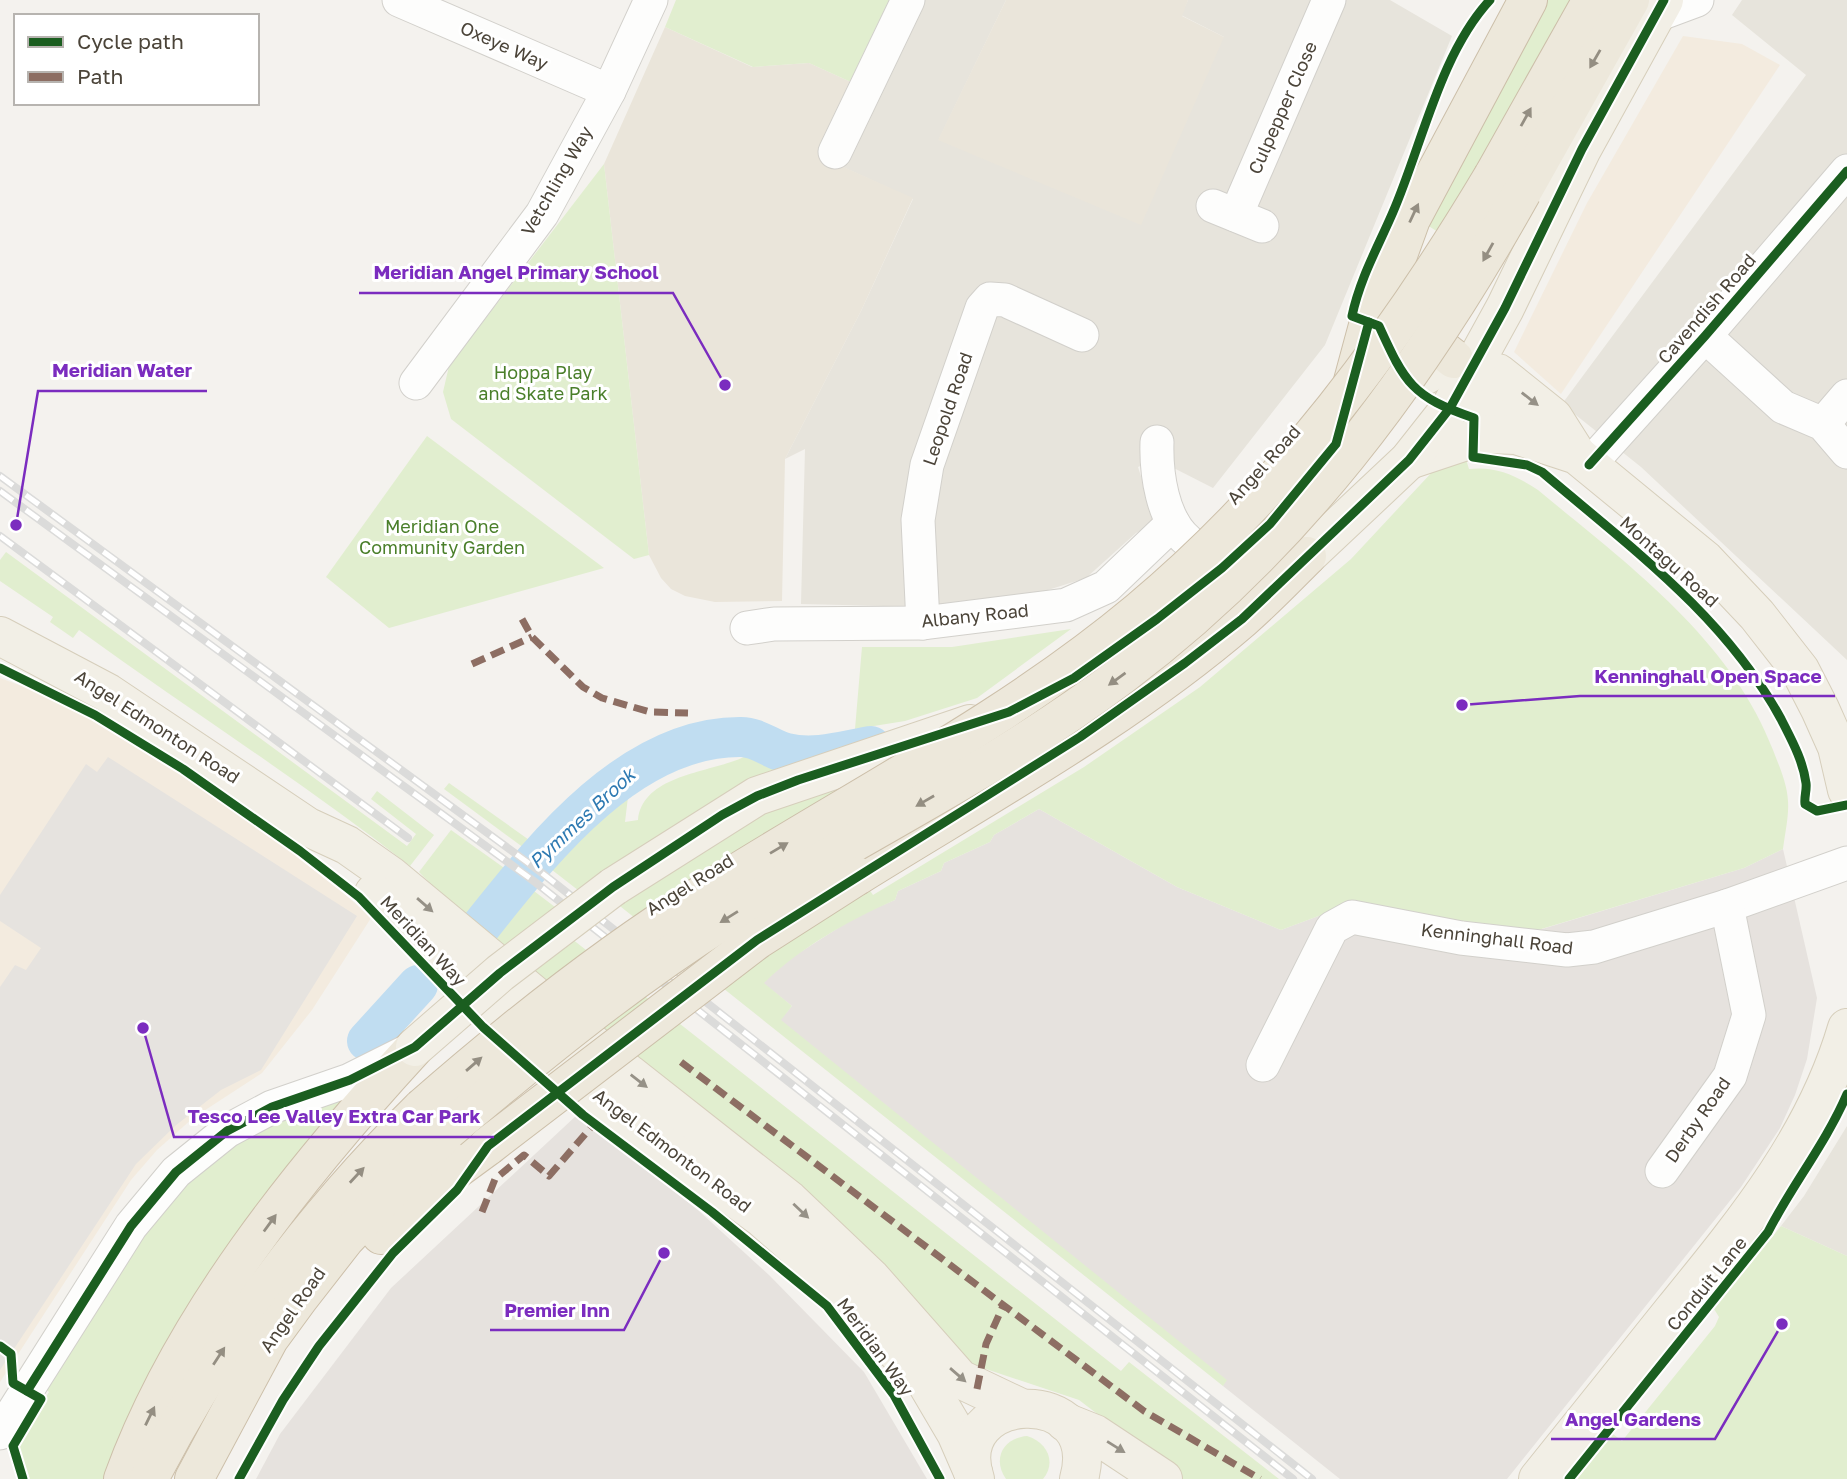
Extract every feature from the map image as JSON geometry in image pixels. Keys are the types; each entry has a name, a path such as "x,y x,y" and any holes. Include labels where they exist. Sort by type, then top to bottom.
{"highway":[{"path":"1336,444 1369,322 1390,277 1411,219 1459,124 1528,0"},
{"name":"Angel Road","path":"1507,184 1592,0"},
{"name":"Angel Road","path":"241,1394 270,1339 337,1249 397,1181 435,1119 514,1028 632,940 704,893 976,729 1139,611 1195,561 1269,485 1325,421 1426,285 1649,5"},
{"path":"1390,277 1407,316 1420,332 1463,364"},
{"path":"194,1479 241,1394 308,1313 417,1198 736,956 857,876 1080,737 1133,700 1242,619 1307,556"},
{"path":"123,1479 136,1443 175,1365 223,1287 292,1192 397,1060"},
{"name":"Angel Road","path":"149,1479 205,1378 286,1260 334,1200 435,1119"}],"main road":[{"path":"1307,556 1409,460 1450,408 1463,364 1505,308 1649,5"},
{"path":"397,1060 500,973 582,911 722,815 788,784 1009,712 1074,678 1157,619 1222,568 1270,524 1336,444 1381,414 1432,370 1463,364"},
{"name":"Montagu Road","path":"1463,364 1483,398 1536,442 1583,460"},
{"name":"Montagu Road","path":"1463,364 1498,373 1553,417 1583,460 1705,560 1757,615 1800,670 1837,747 1847,790"},
{"path":"1409,460 1487,434 1516,435 1536,442"},
{"name":"Angel Edmonton Road","path":"0,636 108,693 308,827 348,845 391,876 619,1066 789,1200 871,1278 960,1379 1019,1407 1051,1412 1065,1422"},
{"name":"Angel Edmonton Road","path":"308,827 455,973 601,1099 762,1218 822,1273 867,1322 967,1477"},
{"name":"Conduit Lane","path":"1543,1473 1763,1196 1806,1130 1825,1091 1847,1028"},
{"path":"967,1477 972,1454 987,1424 1001,1414 1019,1407"},
{"path":"1065,1422 1076,1436 1082,1452 1079,1479"},
{"path":"1065,1422 1095,1434 1163,1479"}],"street":[{"name":"Oxeye Way","path":"399,0 609,91"},
{"name":"Vetchling Way","path":"416,383 542,214 609,91 651,0"},
{"path":"835,152 908,0"},
{"name":"Culpepper Close","path":"1237,216 1329,0"},
{"path":"1649,5 1697,0"},
{"name":"Cavendish Road","path":"1583,460 1706,336 1847,171"},
{"name":"Leopold Road","path":"923,623 918,520 927,465 982,308 990,299 1005,300 1082,335"},
{"path":"1706,336 1783,407 1823,424 1847,452"},
{"path":"1823,424 1847,396"},
{"path":"1157,443 1159,478 1173,523 1183,537 1222,568 1240,575 1261,574 1307,556"},
{"name":"Albany Road","path":"747,628 775,624 923,623 1053,607 1088,598 1106,587 1173,523"},
{"name":"Kenninghall Road","path":"1263,1065 1332,928 1352,917 1461,938 1567,950 1630,938 1847,863"},
{"name":"Derby Road","path":"1662,1171 1730,1076 1749,1015 1727,906"},
{"path":"0,1433 131,1226 176,1172 238,1125 272,1107 350,1080 397,1060"}],"shaded area":[{"path":"925,0 1006,0 939,139 1224,37 1181,15 1188,0 1390,0 1452,36 1325,345 1213,488 1156,459 1138,467 1156,523 1136,533 1086,578 1016,600 925,607 801,604 805,449 785,459 861,311 913,199 843,167"},
{"path":"1006,0 1188,0 1182,16 1224,37 1141,225 938,140"},
{"path":"1742,0 1847,0 1847,660 1641,467 1562,404 1806,75 1732,15"},
{"path":"665,27 752,67 809,63 853,83 819,156 913,198 861,311 785,459 782,601 715,602 685,596 671,589 661,578 649,555 604,164"},
{"path":"1683,36 1742,44 1780,65 1561,394 1514,352 1587,203"},
{"path":"0,678 57,699 227,803 338,888 371,918 312,1010 262,1073 193,1118 157,1150 131,1180 0,1382"},
{"path":"108,757 357,916 261,1070 221,1090 175,1126 136,1164 0,1370 0,987 15,965 26,970 41,948 0,921 0,895 86,764 97,772"},
{"path":"1039,809 1177,887 1281,930 1332,911 1385,913 1539,930 1744,868 1783,849 1817,998 1807,1059 1795,1095 1780,1128 1741,1187 1507,1479 1340,1479 1223,1386 1226,1380 780,1020 792,1006 763,983 785,962 857,916 895,900 898,891 941,871 944,863 990,842 994,835"},
{"path":"578,1114 699,1211 769,1275 864,1372 927,1479 256,1479 280,1434 391,1288"},
{"path":"1847,1126 1847,1256 1781,1226 1804,1196"}],"green space":[{"path":"676,0 891,0 853,83 809,63 753,67 665,27"},
{"path":"1541,0 1573,0 1438,232 1424,223"},
{"name":"Hoppa Play and Skate Park","path":"604,164 649,555 634,559 451,419 443,392 449,366"},
{"name":"Meridian One Community Garden","path":"427,436 604,568 389,628 326,577"},
{"path":"1465,456 1469,469 1505,473 1538,490 1640,575 1703,638 1731,673 1754,710 1780,768 1788,801 1783,849 1744,868 1538,930 1385,913 1332,911 1281,930 1177,887 1039,809 994,835 990,842 944,863 941,871 898,891 895,900 826,936 793,958 764,983 792,1006 781,1020 1227,1380 1223,1386 601,891 592,901 547,866 637,784 628,797 625,822 638,820 643,804 653,792 667,783 750,754 805,774 851,776 851,863 873,895 1084,767 1200,687 1351,559 1434,470"},
{"path":"6,552 407,846 416,834 371,799 377,791 434,835 410,866 329,805 79,630 73,638 50,622 53,617 0,581 0,560"},
{"path":"1071,629 977,698 905,721 855,729 862,647 952,647"},
{"path":"449,783 532,842 524,848 444,789"},
{"path":"451,830 507,870 468,922 419,872"},
{"path":"530,888 576,923 567,935 1121,1371 1129,1362 1279,1479 1183,1479 1079,1400 971,1364 488,944"},
{"path":"342,1096 346,1102 106,1479 30,1479 17,1443 49,1392 44,1388 103,1290 175,1192 202,1166 243,1137"},
{"path":"1781,1226 1847,1256 1847,1479 1577,1479 1613,1434 1622,1441 1715,1326 1719,1317 1714,1309"},
{"path":"1027,1436 1040,1443 1048,1453 1047,1473 1043,1479 1006,1479 1000,1464 1002,1451 1012,1441"}],"waterway":[{"name":"Pymmes Brook","path":"478,930 559,834 625,777 662,756 700,742 741,737 753,739 780,751 807,756 871,746"},
{"name":"Pymmes Brook","path":"367,1041 418,985"}],"railway":[{"path":"0,476 542,873 1312,1479"},
{"path":"0,491 535,882 1293,1479"},
{"path":"0,536 408,838"}],"marked path":[{"path":"522,619 532,637 583,687 602,698 650,712 688,713"},
{"path":"472,664 532,637"},
{"path":"681,1062 1144,1411 1260,1479"},
{"path":"482,1212 495,1179 524,1155 549,1176 594,1124"},
{"path":"977,1389 986,1344 1003,1306"}],"cycle path":[{"path":"1490,0 1458,46 1445,73 1393,212 1355,302 1352,316 1379,326 1396,361 1413,386 1437,403 1474,418 1473,457 1527,465 1542,472 1674,585 1732,648 1781,719 1802,766 1806,786 1805,804 1817,811 1847,805"},
{"path":"239,1479 283,1400 319,1346 393,1253 457,1190 488,1146 757,940 1080,737 1185,663 1242,619 1409,460 1450,408 1505,308 1582,149 1664,0"},
{"path":"1589,465 1705,336 1847,171"},
{"path":"27,1391 131,1226 176,1172 227,1131 272,1107 350,1080 415,1047 500,973 613,887 722,815 757,796 798,780 1009,712 1074,678 1157,619 1222,568 1270,524 1336,444 1369,322"},
{"name":"Meridian Way","path":"0,668 95,715 183,769 300,851 359,897 483,1027 583,1115 712,1212 827,1306 894,1395 940,1479"},
{"path":"1569,1479 1768,1232 1829,1130 1847,1094"},
{"path":"0,1346 11,1354 13,1383 41,1399 13,1446 23,1479"}],"place":[{"name":"Meridian Angel Primary School","path":"725,385"},
{"name":"Meridian Water","path":"16,525"},
{"name":"Kenninghall Open Space","path":"1462,705"},
{"name":"Tesco Lee Valley Extra Car Park","path":"143,1028"},
{"name":"Premier Inn","path":"664,1253"},
{"name":"Angel Gardens","path":"1782,1324"}]}
